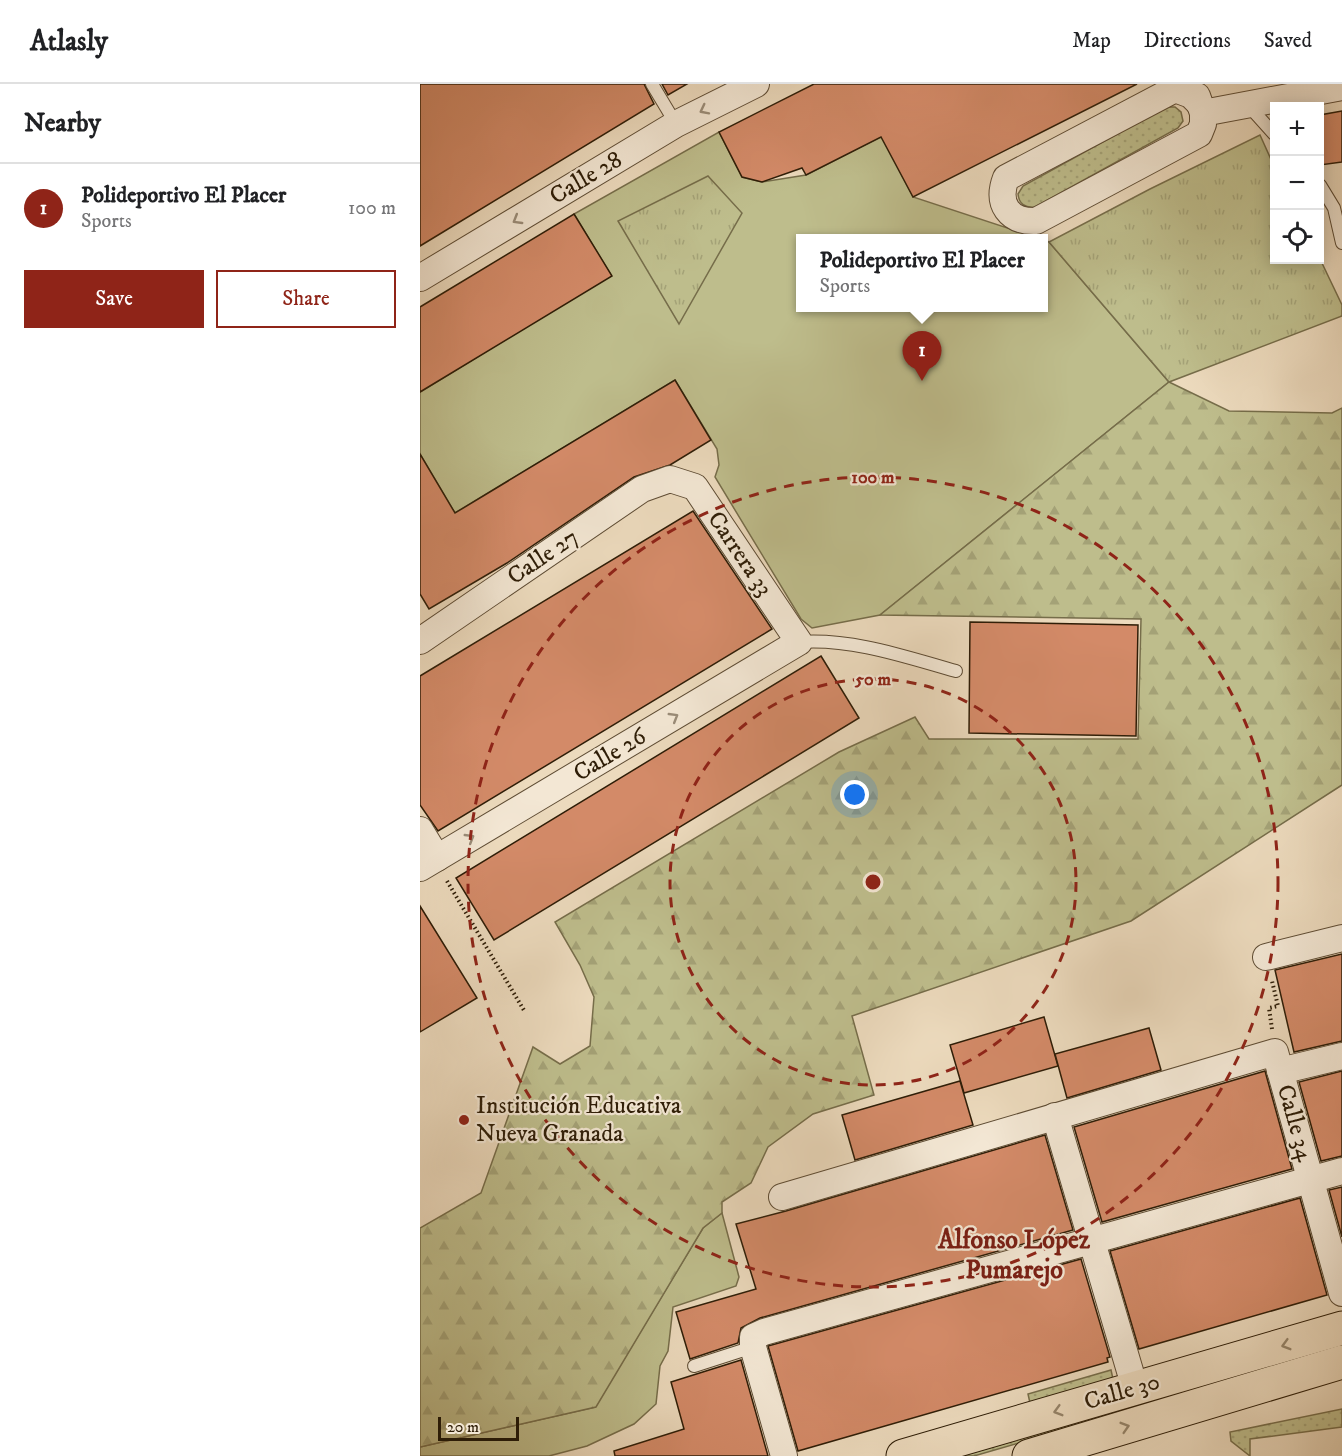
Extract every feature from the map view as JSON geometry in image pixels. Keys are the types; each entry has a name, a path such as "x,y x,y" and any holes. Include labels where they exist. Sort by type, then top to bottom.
{"main road":[{"name":"Calle 30","path":"903,1456 1342,1328"},
{"name":"Calle 30","path":"1029,1456 1342,1362"}],"street":[{"name":"Calle 28","path":"420,278 676,124 756,84"},
{"path":"1199,100 1203,124 1199,134 1036,221 1015,218 1006,210 1002,200 1002,189 1006,178 1174,89 1199,100 1248,104 1342,87"},
{"name":"Calle 27","path":"420,641 642,489 670,479"},
{"name":"Carrera 33","path":"670,479 695,487 799,642"},
{"name":"Calle 26","path":"428,863 799,642"},
{"path":"420,830 428,863"},
{"path":"1266,957 1342,938"},
{"path":"782,1197 1055,1116 1277,1061 1342,1056"},
{"name":"Calle 34","path":"1277,1061 1342,1293"},
{"path":"1055,1116 1135,1388"},
{"path":"784,1456 753,1347 753,1337 1091,1239 1342,1171"}],"lane":[{"path":"652,84 676,124"},
{"path":"1248,104 1270,128"},
{"path":"1324,192 1334,208 1342,243"},
{"path":"799,642 816,641 859,646 956,671"},
{"path":"694,1366 753,1347"}],"path":[{"path":"428,863 448,885 525,1012"},
{"name":"Calle 34","path":"1266,957 1278,1006 1269,1008 1277,1061"}],"green space":[{"path":"1166,107 1175,107 1181,112 1183,121 1178,128 1035,207 1028,207 1021,203 1018,194 1023,186"},
{"path":"719,132 742,177 762,182 806,175 882,136 913,197 1026,234 796,234 796,312 1048,312 1048,242 1169,382 880,615 812,628 801,619 715,477 719,465 717,449 675,380 455,513 420,454 420,392 611,275 574,214"},
{"path":"1260,135 1270,157 1270,264 1322,264 1342,305 1342,316 1169,382 1049,242"},
{"path":"708,176 742,213 679,324 618,221"},
{"path":"1169,382 1229,411 1332,413 1342,408 1342,785 1131,921 852,1016 874,1095 813,1114 768,1147 751,1183 722,1202 722,1213 703,1228 596,1407 420,1447 420,1228 481,1193 533,1047 560,1064 590,1046 594,997 580,965 555,922 839,752 915,717 929,739 1138,739 1141,619 880,615"},
{"path":"722,1213 739,1277 736,1286 673,1307 668,1351 660,1366 656,1404 634,1424 587,1446 549,1456 420,1456 420,1447 595,1407 703,1228"},
{"path":"1111,1370 1113,1379 1030,1403 1028,1394"},
{"path":"1230,1378 1231,1381 974,1456 961,1456"},
{"path":"1342,1409 1342,1427 1250,1439 1250,1456 1231,1441 1230,1432"}],"building":[{"path":"420,84 644,84 654,104 420,246"},
{"path":"662,84 687,84 668,95"},
{"path":"814,84 1137,84 913,197 881,137 806,175 802,168 762,182 742,177 719,132"},
{"path":"1342,111 1342,162 1324,164 1324,114"},
{"path":"574,214 612,276 420,392 420,307"},
{"path":"675,380 711,440 670,465 634,477 507,563 429,609 420,594 420,454 455,513"},
{"path":"693,511 772,629 438,831 420,805 420,676"},
{"path":"970,622 1138,625 1136,736 969,733"},
{"path":"821,656 859,718 494,940 456,878"},
{"path":"420,906 477,998 420,1032"},
{"path":"1342,954 1342,1041 1294,1052 1275,970"},
{"path":"1044,1017 1058,1066 964,1093 950,1045"},
{"path":"1149,1028 1161,1070 1067,1098 1055,1054"},
{"path":"1265,1071 1292,1169 1102,1222 1074,1127"},
{"path":"1342,1071 1342,1156 1321,1161 1299,1082"},
{"path":"960,1081 973,1125 855,1160 842,1115"},
{"path":"1045,1135 1073,1230 760,1318 741,1328 738,1343 690,1359 676,1312 756,1289 736,1224"},
{"path":"1342,1187 1342,1237 1329,1190"},
{"path":"1300,1198 1327,1295 1139,1349 1110,1251"},
{"path":"1081,1259 1110,1357 1107,1358 1108,1362 798,1451 768,1346"},
{"path":"741,1360 768,1456 615,1456 614,1451 684,1429 671,1382"}],"place":[{"name":"Polideportivo El Placer","path":"922,381"},
{"name":"Institución Educativa Nueva Granada","path":"464,1120"}],"district":[{"name":"Alfonso López Pumarejo","path":"1014,1255"}]}
